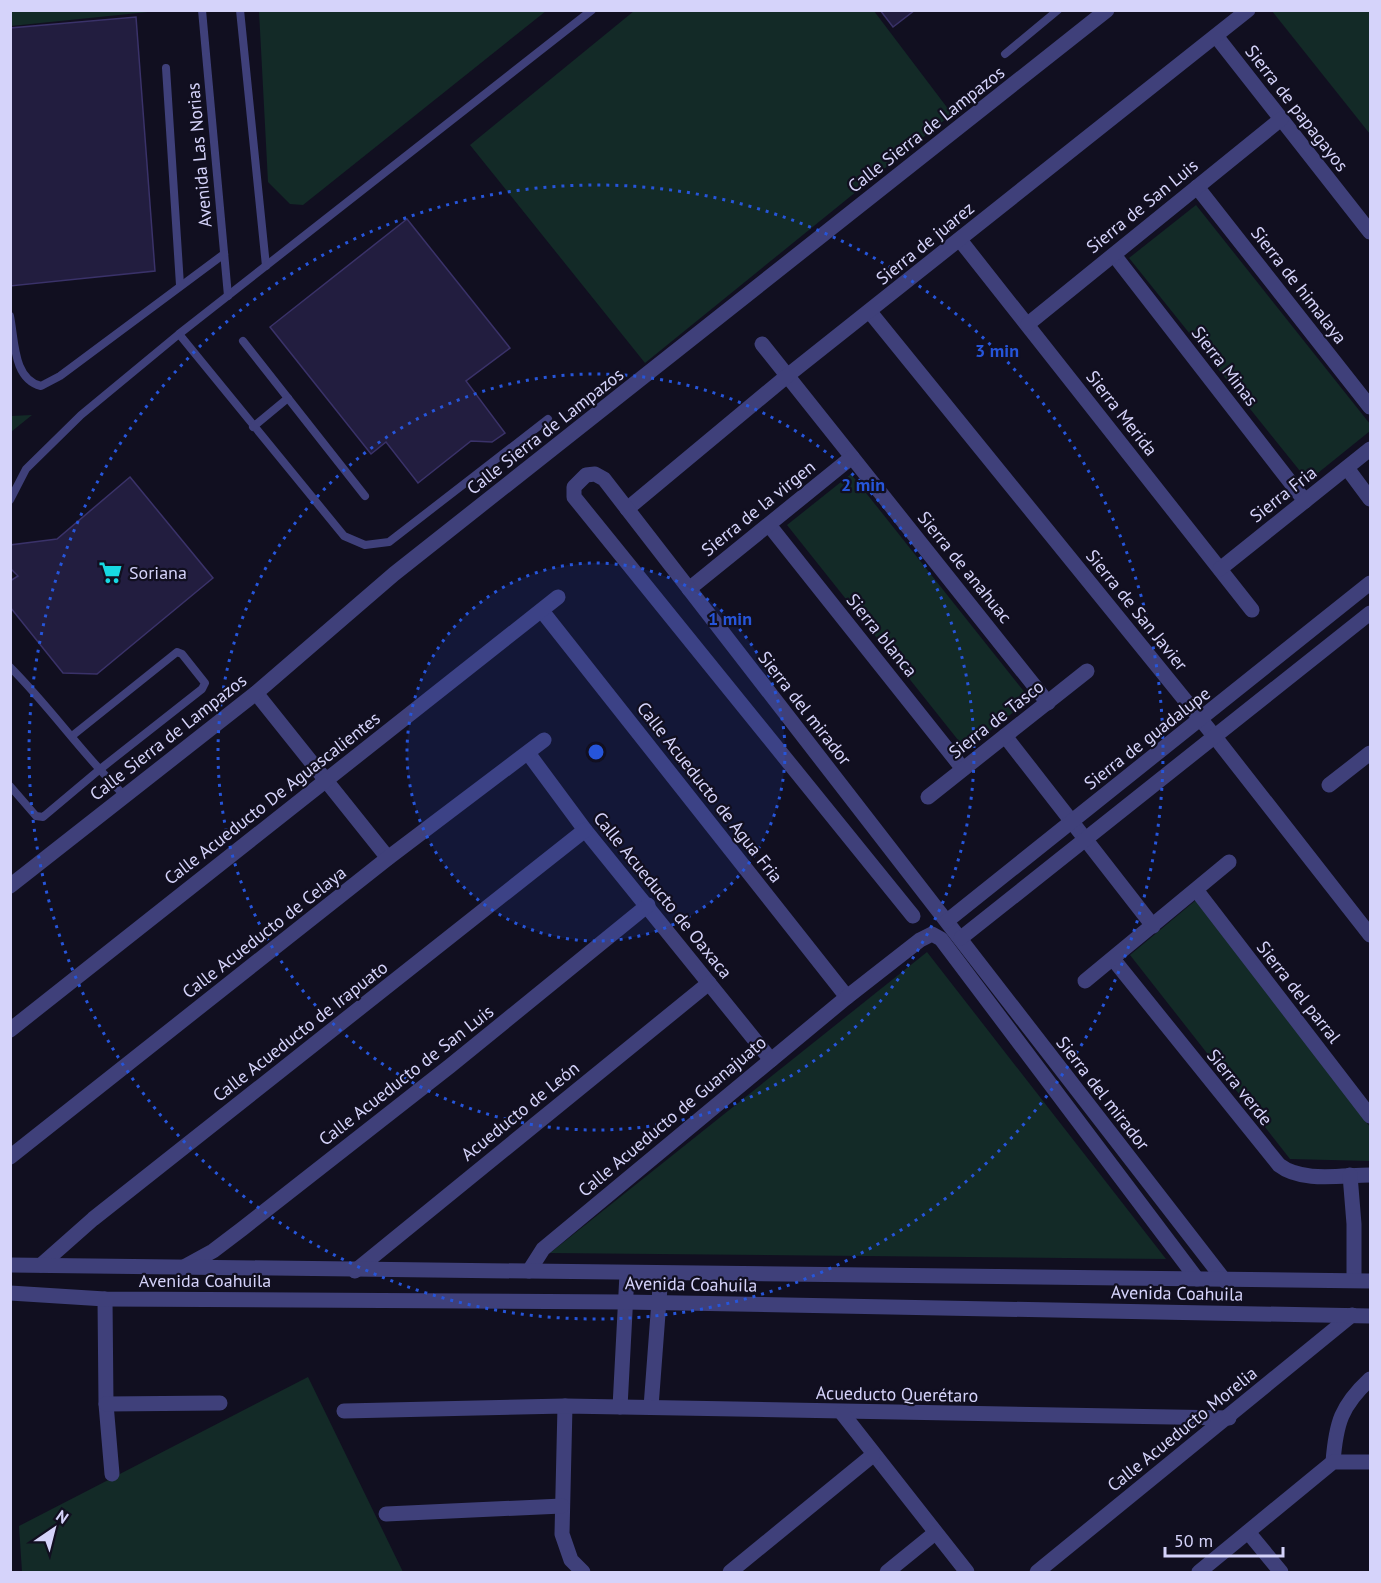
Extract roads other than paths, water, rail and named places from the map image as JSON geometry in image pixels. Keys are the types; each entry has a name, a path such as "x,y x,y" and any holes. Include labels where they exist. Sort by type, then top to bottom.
{"street":[{"name":"Calle Sierra de Lampazos","path":"10,886 256,693 394,574 1107,10"},
{"name":"Sierra de juarez","path":"627,509 787,376 1248,10"},
{"name":"Sierra de papagayos","path":"1216,36 1371,232"},
{"name":"Sierra de San Luis","path":"1028,324 1281,119"},
{"name":"Sierra de himalaya","path":"1197,187 1371,407"},
{"name":"Sierra Merida","path":"960,240 1252,610"},
{"name":"Sierra Minas","path":"1114,255 1305,501"},
{"name":"Sierra de San Javier","path":"870,312 1215,737 1371,935"},
{"name":"Sierra de anahuac","path":"762,344 1048,703"},
{"name":"Sierra Fria","path":"1220,569 1371,448"},
{"name":"Sierra de la virgen","path":"689,589 852,457"},
{"path":"1347,468 1371,499"},
{"name":"Sierra del mirador","path":"913,916 574,497 574,487 586,475 595,474 604,479 818,758 961,938 1063,1075 1225,1281"},
{"name":"Sierra blanca","path":"769,525 963,769"},
{"name":"Sierra de guadalupe","path":"947,921 1371,584"},
{"name":"Calle Acueducto De Aguascalientes","path":"10,1030 558,597"},
{"name":"Calle Acueducto de Agua Fria","path":"542,611 847,997"},
{"path":"961,938 1371,614"},
{"name":"Sierra de Tasco","path":"928,797 1087,671"},
{"path":"256,693 388,858"},
{"path":"1005,736 1153,926"},
{"name":"Calle Acueducto de Celaya","path":"10,1157 388,858 544,740"},
{"name":"Calle Acueducto de Oaxaca","path":"528,753 585,830 648,905 771,1060"},
{"path":"798,771 818,758"},
{"path":"1329,785 1369,758"},
{"name":"Calle Acueducto de Irapuato","path":"41,1265 102,1212 585,830"},
{"path":"1085,981 1197,891 1229,862"},
{"name":"Sierra del parral","path":"1197,891 1371,1116"},
{"name":"Calle Acueducto de San Luis","path":"182,1268 213,1251 242,1229 450,1066 648,905"},
{"name":"Sierra del mirador","path":"932,934 941,939 1197,1279"},
{"name":"Calle Acueducto de Guanajuato","path":"529,1271 543,1249 847,997 920,940 932,934"},
{"name":"Sierra verde","path":"1113,959 1279,1165 1303,1176 1371,1175"},
{"name":"Acueducto de León","path":"355,1271 710,983"},
{"path":"1350,1175 1354,1224 1354,1280"},
{"name":"Avenida Coahuila","path":"10,1265 355,1271 1371,1281"},
{"path":"620,1407 627,1274"},
{"path":"651,1407 661,1274"},
{"name":"Avenida Coahuila","path":"10,1293 105,1299 625,1302 1371,1316"},
{"path":"105,1299 106,1404 112,1474"},
{"name":"Calle Acueducto Morelia","path":"1037,1572 1352,1316"},
{"path":"1333,1462 1336,1432 1343,1409 1352,1396 1371,1379"},
{"path":"106,1404 220,1403"},
{"path":"565,1406 562,1534 566,1548 583,1572"},
{"name":"Acueducto Querétaro","path":"344,1412 565,1406 842,1413 1229,1418"},
{"path":"842,1413 967,1572"},
{"path":"730,1572 873,1455"},
{"path":"1199,1572 1333,1462 1371,1462"},
{"path":"386,1514 562,1506"},
{"path":"1248,1532 1281,1572"},
{"path":"887,1572 935,1533"}],"lane":[{"name":"Avenida Las Norias","path":"202,10 228,296"},
{"path":"240,10 266,266"},
{"path":"10,500 26,469 48,445 179,334 592,10"},
{"path":"1005,54 1058,10"},
{"path":"166,68 180,285"},
{"path":"10,316 22,373 31,382 41,386 60,376 224,254"},
{"path":"179,334 253,428 344,536 354,542 378,545 389,542 548,419"},
{"path":"243,341 365,496"},
{"path":"253,428 288,398"},
{"path":"10,786 36,816 41,818 202,689 204,683 183,654 177,652 72,736"},
{"path":"10,667 45,703 99,770 124,795"}],"place":[{"name":"Soriana","path":"111,572"}]}
